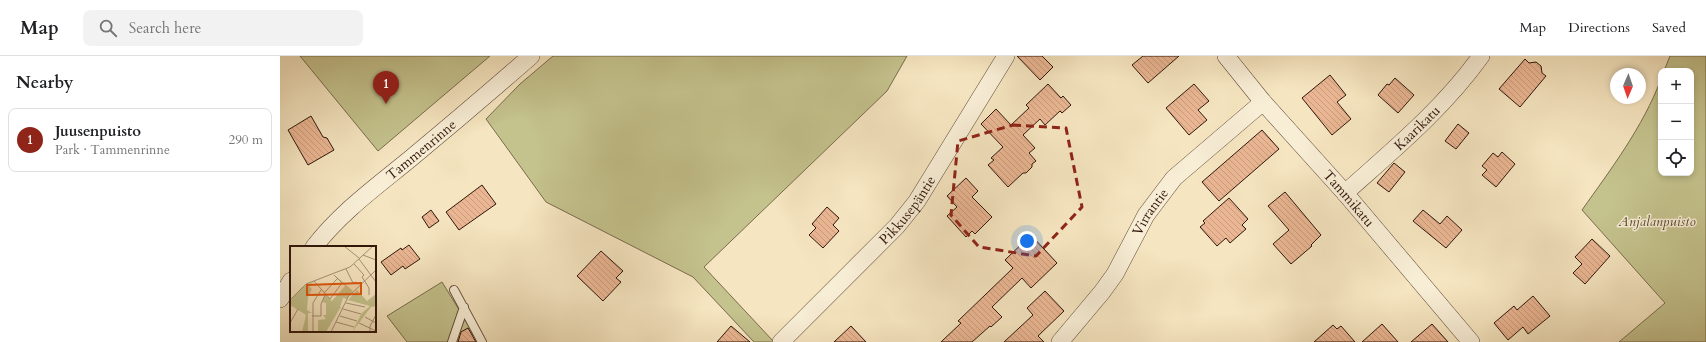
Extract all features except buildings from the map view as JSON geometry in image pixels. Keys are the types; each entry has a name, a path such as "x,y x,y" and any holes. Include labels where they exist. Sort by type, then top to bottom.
{"street":[{"name":"Tammenrinne","path":"315,246 328,229 363,198 460,118 531,56"},
{"name":"Pikkusepäntie","path":"782,342 897,226 917,201 1006,56"},
{"name":"Tammikatu","path":"1226,56 1263,102 1345,193 1471,342"},
{"name":"Kaarikatu","path":"1345,193 1415,131 1440,106 1481,56"},
{"name":"Virrantie","path":"1060,342 1102,292 1115,274 1146,215 1174,178 1263,102"},
{"path":"280,299 290,283"}],"lane":[{"path":"454,290 482,342"},
{"path":"452,342 464,308"}],"highlighted area":[{"path":"1013,125 1066,128 1082,207 1036,256 979,247 951,215 958,141"}],"green space":[{"path":"300,56 490,56 378,151"},
{"path":"553,56 907,56 887,91 704,267 774,342 754,342 693,277 546,202 486,119 520,84"},
{"name":"Anjalanpuisto","path":"1670,56 1706,56 1706,342 1619,342 1665,303 1582,210 1636,131 1658,87 1658,176 1694,176 1694,68 1665,68"},
{"path":"442,282 474,334 460,342 407,342 387,316"}],"place":[{"name":"Juusenpuisto","path":"386,104"}]}
